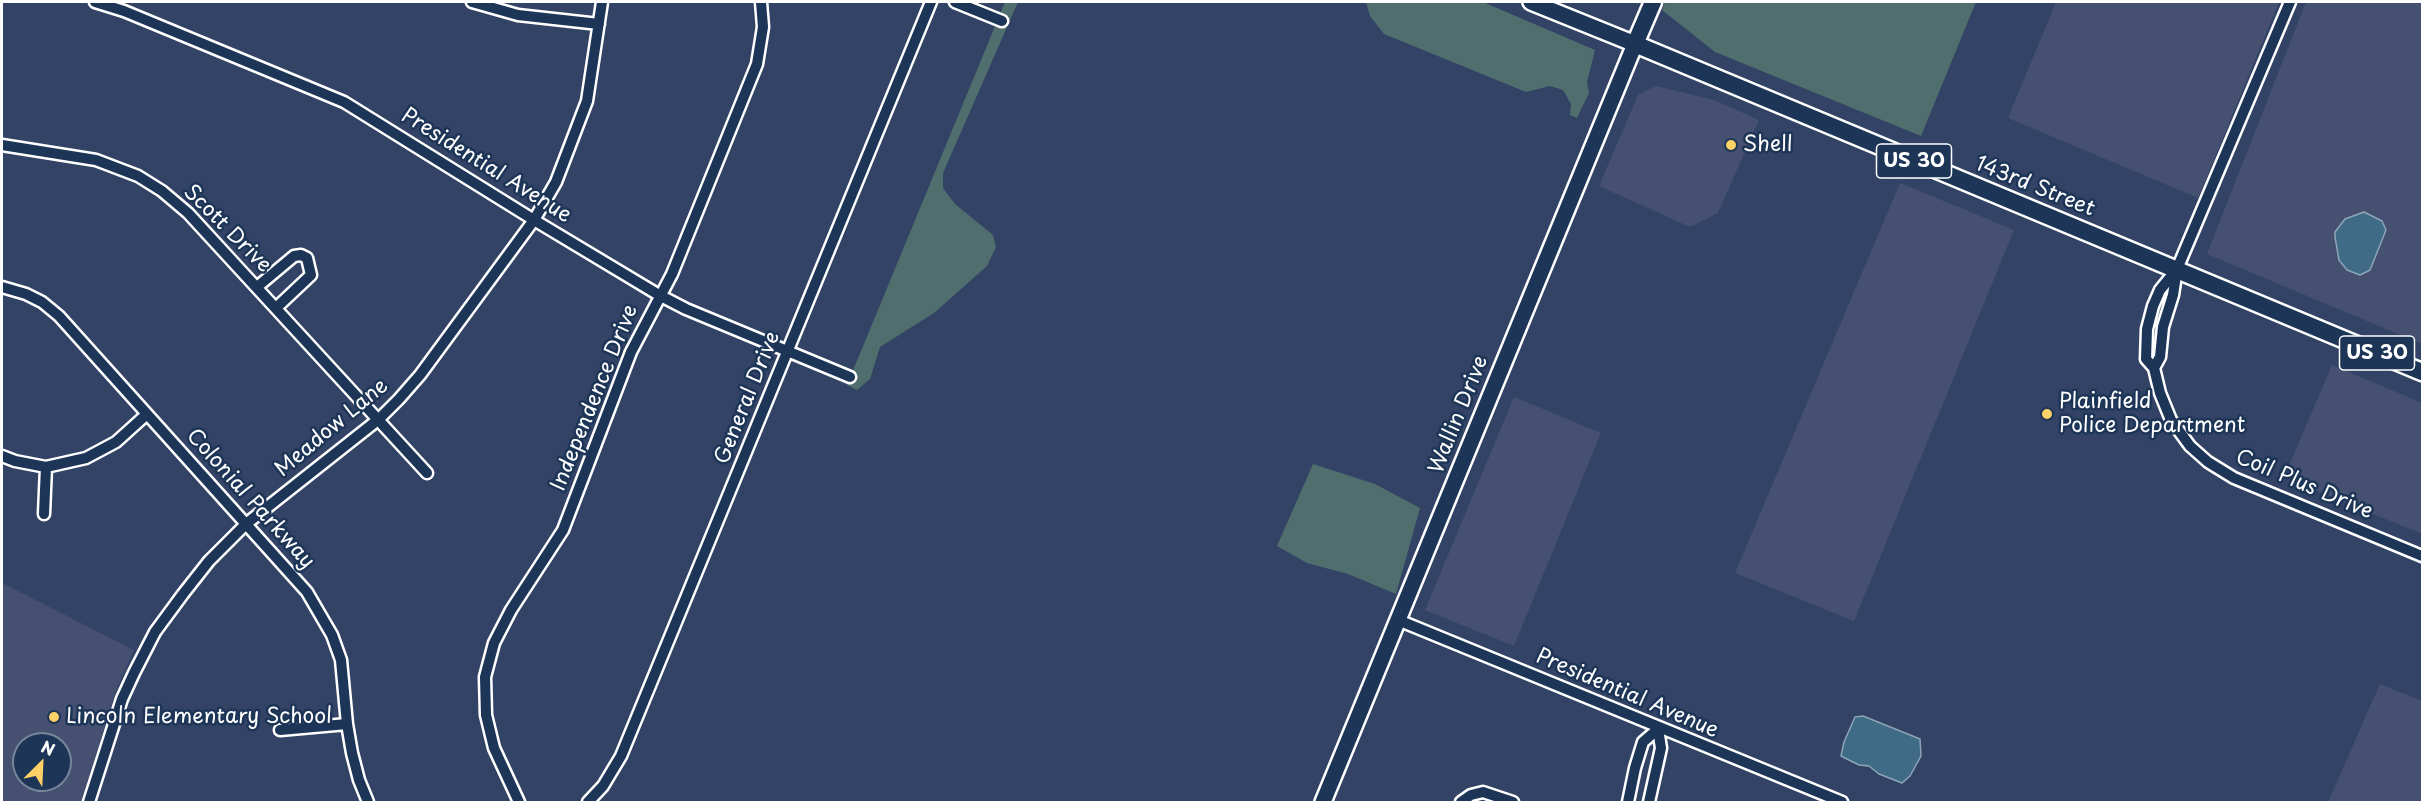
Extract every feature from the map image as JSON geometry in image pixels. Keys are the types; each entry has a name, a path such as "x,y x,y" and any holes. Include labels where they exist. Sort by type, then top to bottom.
{"main road":[{"name":"143rd Street","path":"1531,2 2422,372"},
{"path":"1635,44 1653,2"},
{"name":"Wallin Drive","path":"1323,802 1635,44"}],"street":[{"name":"Presidential Avenue","path":"95,2 135,15 344,102 659,295 686,309 850,377"},
{"path":"472,2 518,15 599,24"},
{"name":"Meadow Lane","path":"89,802 122,699 155,632 209,561 246,524 379,419 420,375 534,220 556,182 587,101 602,2"},
{"name":"Independence Drive","path":"519,802 494,748 486,715 486,677 494,643 511,610 563,530 631,352 672,274 757,64 763,27 761,2"},
{"name":"General Drive","path":"588,802 603,786 621,756 931,2"},
{"path":"955,2 1002,21"},
{"name":"Coil Plus Drive","path":"2290,2 2177,269 2173,295 2163,327 2160,357 2154,368 2160,393 2171,420 2190,446 2208,462 2234,478 2422,556"},
{"name":"Scott Drive","path":"2,145 96,159 138,176 162,191 188,213 427,473"},
{"path":"257,287 294,256 301,255 307,258 311,266 311,275 276,308"},
{"name":"Colonial Parkway","path":"2,287 26,294 42,302 58,316 307,592 332,635 341,660 347,723 359,780 368,802"},
{"path":"2,456 46,467 86,458 117,442 147,414"},
{"path":"44,514 46,467"},
{"name":"Presidential Avenue","path":"1398,620 1658,729 1842,802"},
{"path":"280,730 347,723"},
{"path":"1628,802 1643,742 1658,729"},
{"path":"1649,802 1661,748 1658,729"},
{"path":"1461,802 1471,795 1483,792 1513,802"}],"shaded area":[{"path":"2056,2 2279,2 2198,198 2008,118"},
{"path":"2306,2 2422,2 2422,344 2207,254"},
{"path":"1656,86 1714,100 1759,120 1718,213 1690,227 1599,186 1638,95"},
{"path":"1900,183 2014,230 1854,621 1735,573"},
{"path":"2364,212 2382,221 2386,230 2370,270 2360,275 2347,270 2339,260 2335,232 2345,219"},
{"path":"2332,365 2422,403 2422,534 2284,477"},
{"path":"1514,397 1601,433 1514,646 1425,610"},
{"name":"Lincoln Elementary School","path":"2,583 134,650 116,690 81,802 2,802"},
{"path":"2380,684 2422,701 2422,802 2328,802"},
{"path":"1863,716 1920,739 1921,756 1910,776 1902,783 1879,774 1869,766 1859,765 1841,756 1844,742 1855,717"}],"green space":[{"path":"1005,2 1018,2 943,173 943,188 955,204 993,235 996,247 987,266 934,313 880,347 870,379 857,390 847,385"},
{"path":"1366,2 1483,2 1595,50 1587,82 1589,93 1577,118 1570,115 1571,104 1563,90 1550,86 1526,92 1384,34 1370,16"},
{"path":"1665,2 1976,2 1921,136 1715,52 1662,10"},
{"path":"2167,291 2156,336 2155,358 2151,360 2151,333 2161,298"},
{"path":"1313,464 1375,484 1420,508 1396,594 1348,574 1307,563 1277,546"}],"place":[{"name":"Shell","path":"1731,145"},
{"name":"Plainfield Police Department","path":"2047,414"},
{"name":"Lincoln Elementary School","path":"54,717"}]}
